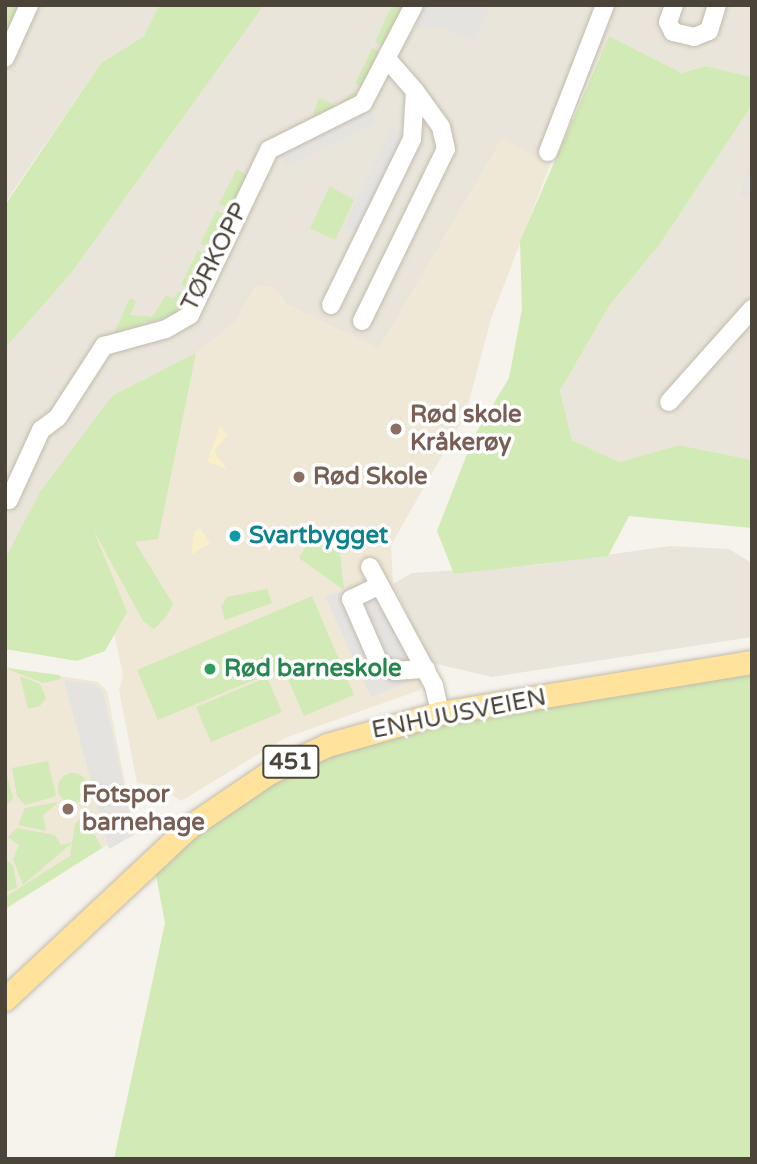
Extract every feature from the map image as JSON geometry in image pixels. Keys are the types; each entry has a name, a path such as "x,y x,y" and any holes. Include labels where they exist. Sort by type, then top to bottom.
{"main road":[{"name":"ENHUUSVEIEN","path":"5,999 150,860 241,790 327,745 440,713 752,662"}],"street":[{"path":"5,58 29,5"},
{"name":"TØRKOPP","path":"9,500 41,430 58,417 104,346 166,328 190,314 270,149 284,137 357,108 390,62 414,5"},
{"path":"548,152 605,5"},
{"path":"674,5 668,22 673,32 694,37 709,32 717,5"},
{"path":"362,321 446,149 441,127 390,62"},
{"path":"331,305 412,139 415,91"},
{"path":"669,402 690,386 752,309"},
{"path":"370,567 376,587 426,669 440,713"},
{"path":"376,587 351,599 379,663 395,671 426,669"}],"shaded area":[{"path":"23,5 159,5 144,36 101,63 5,203 5,42"},
{"path":"264,5 752,5 752,77 705,66 682,73 609,36 550,165 502,139 379,349 287,305 274,288 256,285 235,323 196,353 113,395 5,559 5,348 11,335 72,272"},
{"path":"426,5 491,5 475,41 440,27 416,28"},
{"path":"752,105 752,460 679,445 619,462 572,440 560,391 609,306 660,244"},
{"path":"369,107 376,123 287,167 277,151"},
{"path":"392,127 408,135 360,234 344,226"},
{"name":"Rød Skole","path":"502,138 550,165 491,319 465,416 391,545 393,584 425,678 420,690 285,738 181,801 161,787 137,783 119,690 123,675 90,521 172,454 196,353 235,323 256,285 274,288 287,305 379,349"},
{"path":"752,160 752,198 740,195"},
{"path":"670,546 729,549 752,563 752,637 492,677 428,662 393,584 412,573 536,565"},
{"path":"387,579 432,673 371,697 325,596"},
{"name":"Fotspor barnehage","path":"5,667 98,682 107,691 135,834 109,849 107,845 5,909"},
{"path":"64,680 94,684 103,692 135,834 109,849"}],"green space":[{"path":"5,5 23,5 5,42"},
{"path":"159,5 264,5 72,272 5,348 5,205 101,63 144,36"},
{"path":"392,5 404,7 383,46 375,42"},
{"path":"609,36 682,73 705,66 752,77 752,105 660,244 609,306 560,391 572,440 619,462 679,445 752,460 752,528 629,516 608,556 454,574 437,531 474,436 509,378 522,309 520,241"},
{"path":"372,48 381,52 363,88 355,84"},
{"path":"353,92 359,95 311,120 319,98 336,106"},
{"path":"237,169 248,176 230,209 219,204"},
{"path":"330,186 354,200 335,240 310,228"},
{"path":"217,210 228,217 210,249 200,244"},
{"path":"198,250 209,257 194,290 181,285"},
{"path":"178,291 189,298 174,315 114,333 130,298 136,301 130,315 152,317 166,295 174,299"},
{"path":"196,353 158,539 135,542 173,604 166,617 154,629 143,621 93,529 127,612 105,651 77,661 5,649 5,559 40,492 113,395"},
{"path":"315,531 340,553 344,590 299,558"},
{"path":"267,589 272,603 225,620 221,606 227,597"},
{"path":"312,596 354,695 304,716 283,668 158,720 137,670"},
{"path":"5,668 60,675 61,679 43,683"},
{"path":"752,668 752,1159 114,1159 165,923 155,870 217,812 366,735"},
{"path":"20,676 40,684 46,698 40,706 28,709"},
{"path":"267,677 282,712 211,742 196,707"},
{"path":"48,761 56,796 25,805 17,796 12,768"},
{"path":"5,768 13,798 5,807"},
{"path":"73,773 79,774 87,782 87,794 79,802 73,803 67,802 59,794 58,788 59,782 67,774"},
{"path":"59,802 43,815 46,831 18,825 25,808"},
{"path":"84,815 102,848 5,909 5,897 70,856 75,824"},
{"path":"17,828 55,835 61,845 73,842 23,885 13,859 19,845 8,837"},
{"path":"5,860 13,865 17,888 5,892"}],"sand":[{"path":"220,426 227,435 214,451 227,469 207,462"},
{"path":"200,528 210,543 191,555 194,532"}],"place":[{"name":"Rød skole Kråkerøy","path":"396,429"},
{"name":"Rød Skole","path":"299,477"},
{"name":"Svartbygget","path":"235,536"},
{"name":"Rød barneskole","path":"210,669"},
{"name":"Fotspor barnehage","path":"68,809"}]}
